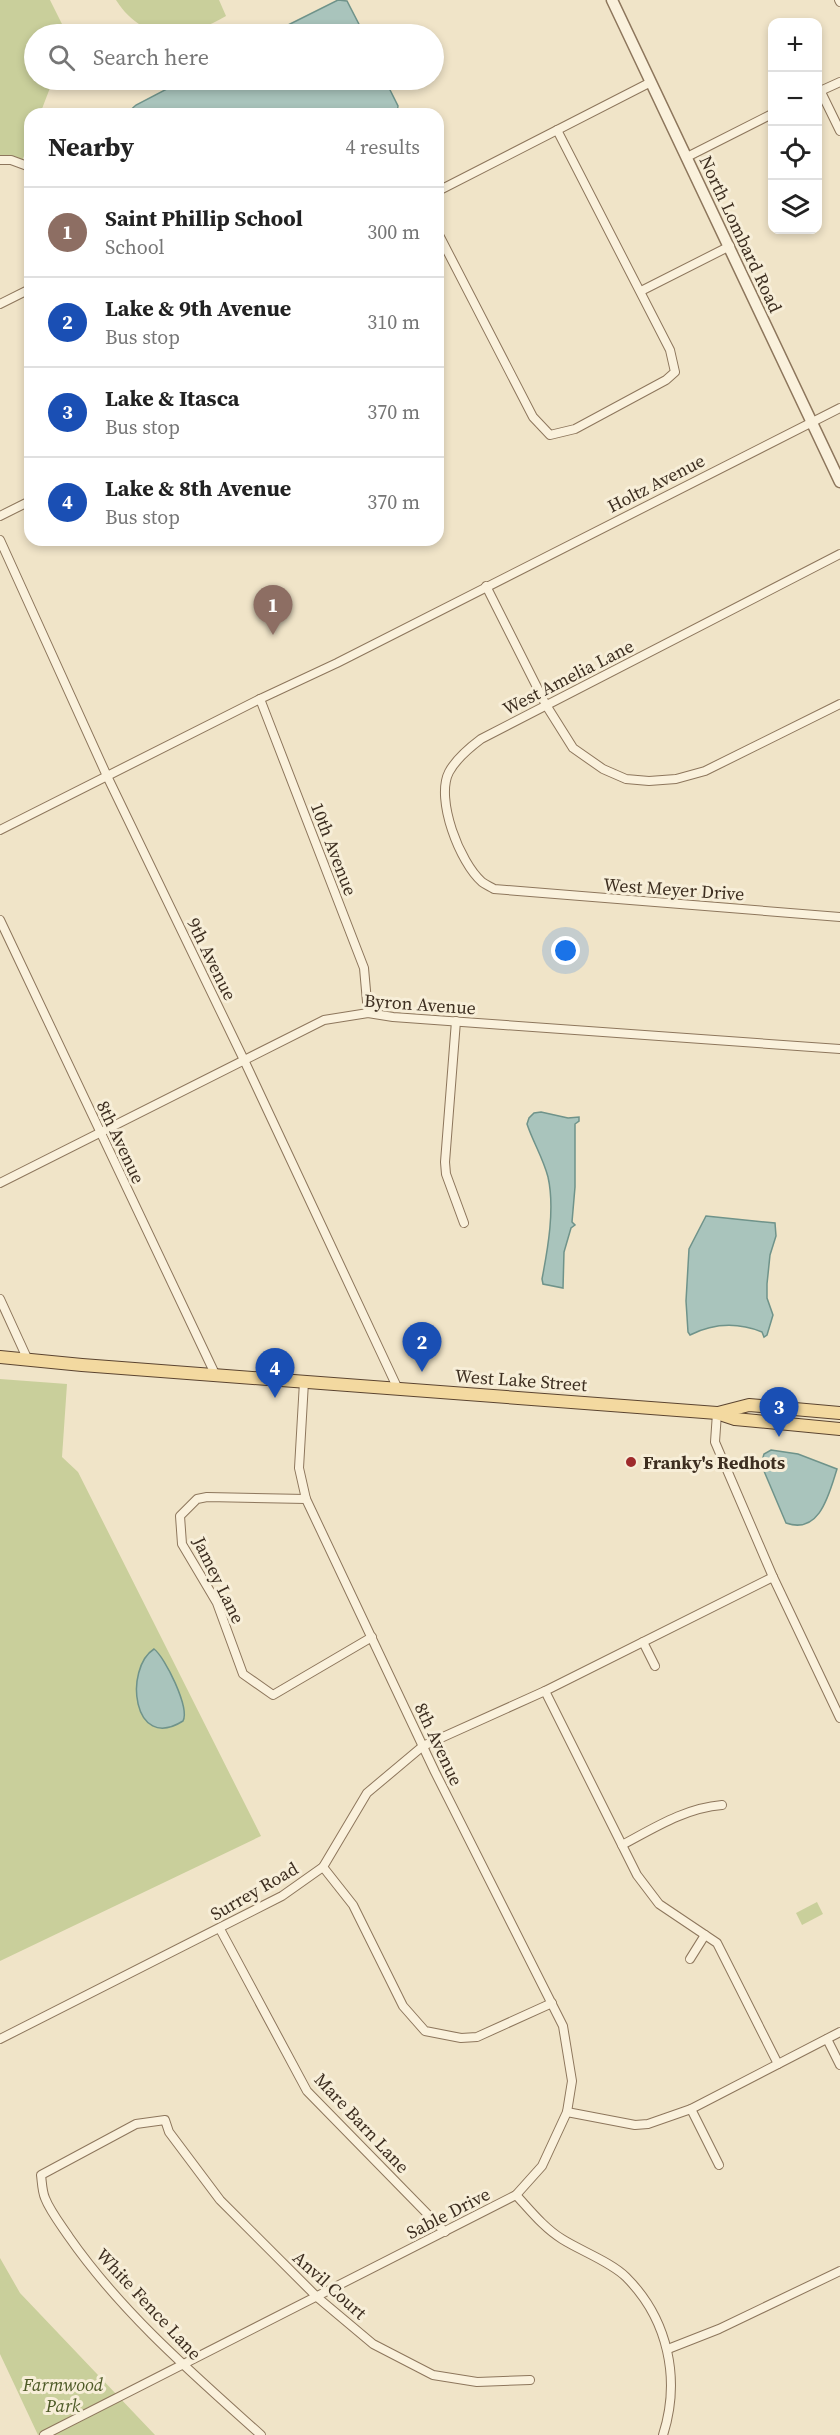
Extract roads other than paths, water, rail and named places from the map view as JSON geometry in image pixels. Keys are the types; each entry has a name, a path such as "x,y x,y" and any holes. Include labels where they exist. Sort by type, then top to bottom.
{"main road":[{"name":"West Lake Street","path":"0,1357 216,1376 717,1413 735,1419 840,1429"},
{"name":"West Lake Street","path":"717,1413 749,1405 840,1413"}],"street":[{"name":"North Lombard Road","path":"612,0 840,482"},
{"path":"444,188 651,82"},
{"path":"822,90 840,82"},
{"path":"822,97 840,131"},
{"path":"687,157 768,116"},
{"path":"444,245 533,417 550,435 585,423 656,387 675,372 670,350 557,130"},
{"path":"0,160 11,160 24,165"},
{"path":"641,291 730,246"},
{"path":"0,304 24,292"},
{"name":"Holtz Avenue","path":"260,699 337,663 810,421 840,408"},
{"path":"0,516 24,504"},
{"name":"9th Avenue","path":"0,540 107,776 244,1060 398,1389"},
{"name":"West Amelia Lane","path":"505,891 494,889 482,881 466,861 446,810 444,787 449,772 466,750 481,739 840,554"},
{"path":"486,586 546,705 578,753 603,769 626,779 649,781 676,779 705,771 840,704"},
{"path":"0,830 260,699"},
{"name":"10th Avenue","path":"260,699 364,968 368,1012"},
{"name":"West Meyer Drive","path":"505,891 840,917"},
{"name":"8th Avenue","path":"0,920 216,1376"},
{"name":"Byron Avenue","path":"0,1183 324,1020 368,1012 393,1017 840,1049"},
{"path":"456,1021 445,1162 446,1174 464,1223"},
{"path":"0,1299 27,1359"},
{"name":"8th Avenue","path":"304,1382 299,1468 306,1499 423,1746 563,2026 572,2068 567,2112"},
{"path":"717,1413 715,1442 773,1577 840,1718"},
{"name":"Jamey Lane","path":"306,1499 207,1497 197,1499 180,1516 182,1544 216,1603 243,1674 273,1695 372,1637"},
{"name":"Surrey Road","path":"0,2039 282,1896 323,1867 367,1793 423,1746 545,1691 773,1577"},
{"path":"643,1642 655,1666"},
{"path":"545,1691 637,1875 659,1904 717,1943 778,2064"},
{"path":"621,1845 680,1815 705,1807 722,1805"},
{"path":"323,1867 353,1905 403,2007 425,2031 461,2038 477,2037 552,2003"},
{"name":"Mare Barn Lane","path":"220,1929 307,2091 445,2232"},
{"path":"690,1959 705,1935"},
{"path":"567,2112 634,2125 648,2124 691,2109 840,2032"},
{"path":"826,2039 840,2065"},
{"path":"691,2109 719,2165"},
{"name":"Sable Drive","path":"44,2435 516,2195 542,2166 567,2112"},
{"name":"Anvil Court","path":"40,2175 136,2124 165,2120 169,2133 214,2194 317,2297 373,2344 433,2375 477,2382 530,2380"},
{"name":"White Fence Lane","path":"40,2175 45,2198 88,2264 107,2287 183,2365 261,2435"},
{"path":"516,2195 560,2238 626,2277 655,2316 668,2349 670,2384 663,2434"},
{"path":"668,2349 719,2329 840,2271"}],"water":[{"path":"338,0 347,1 359,24 290,24"},
{"path":"165,90 390,90 398,106 398,108 133,108"},
{"path":"541,1112 568,1118 579,1117 579,1121 575,1124 575,1187 572,1222 575,1225 571,1228 564,1252 563,1288 543,1284 542,1279 550,1228 550,1189 546,1170 527,1124 534,1113"},
{"path":"706,1216 775,1223 776,1236 770,1255 767,1284 767,1298 773,1315 767,1335 764,1337 762,1332 735,1325 708,1328 690,1335 688,1332 686,1301 689,1249"},
{"path":"771,1450 798,1454 837,1469 821,1510 807,1523 798,1525 786,1523 761,1464 764,1454"},
{"path":"154,1649 170,1672 183,1705 183,1721 166,1728 153,1726 144,1717 138,1704 139,1673 145,1659"}],"place":[{"name":"Saint Phillip School","path":"273,635"},
{"name":"Lake & 9th Avenue","path":"422,1372"},
{"name":"Lake & 8th Avenue","path":"275,1398"},
{"name":"Lake & Itasca","path":"779,1437"},
{"name":"Franky's Redhots","path":"631,1462"}],"park label":[{"name":"Farmwood Park","path":"63,2394"}]}
